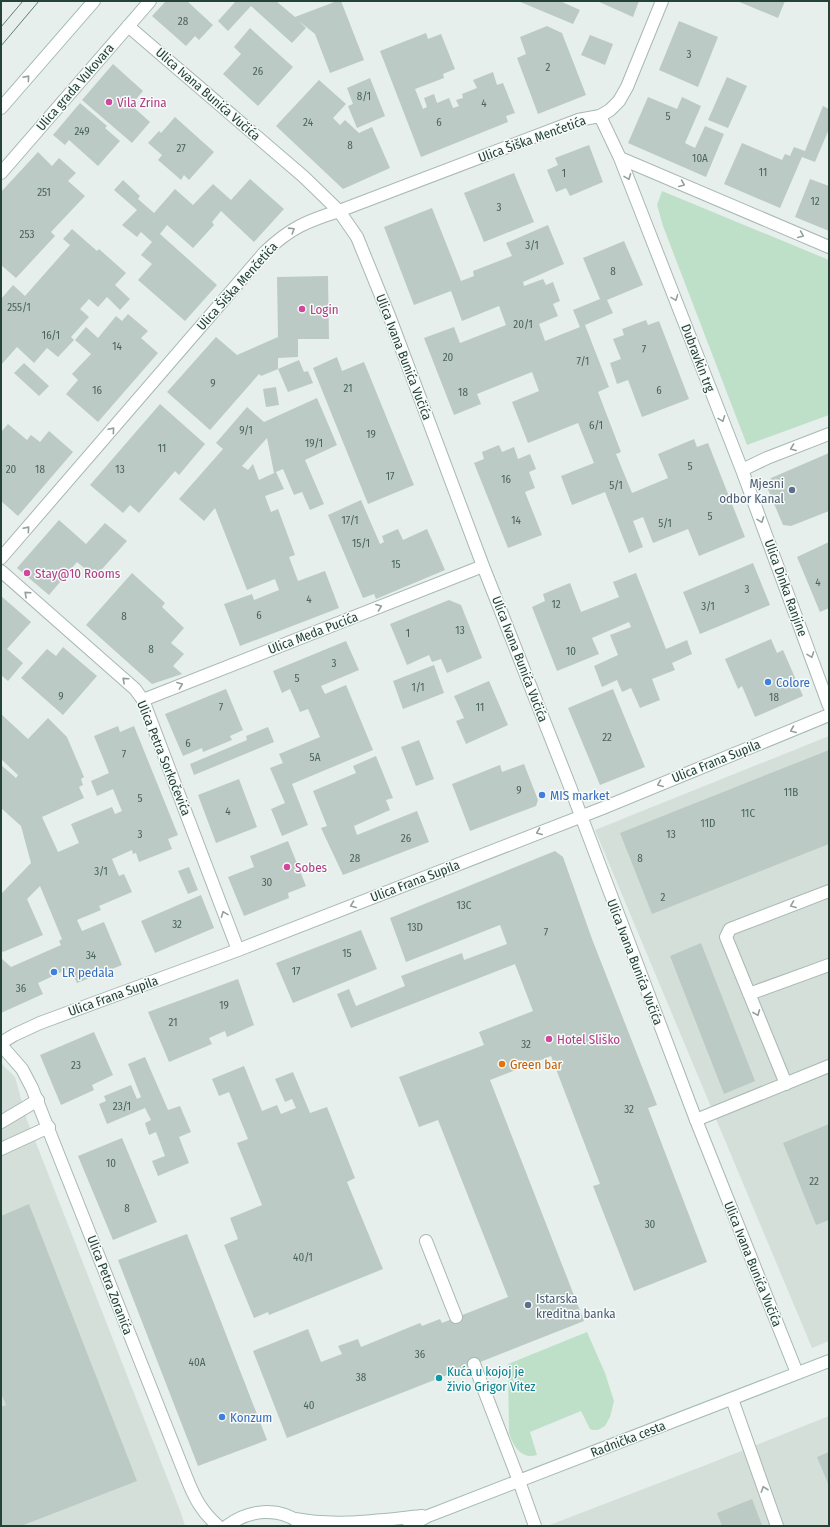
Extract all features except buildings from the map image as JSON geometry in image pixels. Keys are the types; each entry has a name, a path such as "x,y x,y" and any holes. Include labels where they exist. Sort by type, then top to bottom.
{"street":[{"path":"1,108 94,1"},
{"name":"Ulica grada Vukovara","path":"1,173 150,1"},
{"path":"600,116 610,110 619,101 627,87 662,1"},
{"name":"Ulica Ivana Bunića Vučića","path":"128,26 304,177 339,211 357,237 384,303 483,566 696,1120 797,1373"},
{"name":"Dubravkin trg","path":"600,116 620,158 742,470"},
{"name":"Ulica Šiška Menčetića","path":"1,558 277,240 308,221 339,211 578,120 600,116"},
{"path":"620,158 829,247"},
{"path":"742,470 767,458 829,434"},
{"name":"Ulica Dinka Ranjine","path":"742,470 829,706"},
{"name":"Ulica Meda Pucića","path":"143,700 483,566"},
{"name":"Ulica Petra Sorkočevića","path":"1,571 135,689 143,700 238,950"},
{"name":"Ulica Frana Supila","path":"1,1044 14,1035 40,1023 238,950 580,816 829,715"},
{"path":"786,1084 726,937 730,929 829,891"},
{"path":"749,994 829,965"},
{"name":"Ulica Petra Zoranića","path":"1,1044 22,1069 38,1100 187,1479 196,1500 206,1516 218,1526"},
{"path":"696,1120 829,1066"},
{"path":"1,1122 38,1100"},
{"path":"1,1149 49,1127"},
{"path":"426,1241 456,1318"},
{"name":"Radnička cesta","path":"409,1526 428,1516 829,1361"},
{"path":"474,1364 536,1526"},
{"path":"732,1399 777,1526"},
{"name":"Radnička cesta","path":"227,1526 236,1519 252,1513 269,1512 286,1515 300,1522 314,1523 428,1516"}],"shaded area":[{"path":"829,736 829,1341 812,1348 595,830"},
{"path":"1,1063 15,1077 27,1120 185,1526 1,1526"},
{"path":"829,1416 829,1526 547,1526 706,1465"}],"green space":[{"path":"662,191 829,260 829,415 747,445 663,226 657,205"},
{"path":"587,1332 605,1373 614,1401 610,1417 605,1426 598,1430 592,1430 590,1429 581,1411 530,1432 537,1455 527,1456 523,1454 513,1443 509,1433 508,1364"}],"tram line":[{"path":"1,27 23,1"},
{"path":"1,46 39,1"}],"place":[{"name":"Vila Zrina","path":"109,102"},
{"name":"Login","path":"302,309"},
{"name":"Mjesni odbor Kanal","path":"792,490"},
{"name":"Stay@10 Rooms","path":"27,573"},
{"name":"Colore","path":"768,682"},
{"name":"MIS market","path":"542,795"},
{"name":"Sobes","path":"287,867"},
{"name":"LR pedala","path":"54,972"},
{"name":"Hotel Sliško","path":"549,1039"},
{"name":"Green bar","path":"502,1064"},
{"name":"Istarska kreditna banka","path":"528,1305"},
{"name":"Kuća u kojoj je živio Grigor Vitez","path":"439,1378"},
{"name":"Konzum","path":"222,1417"}]}
